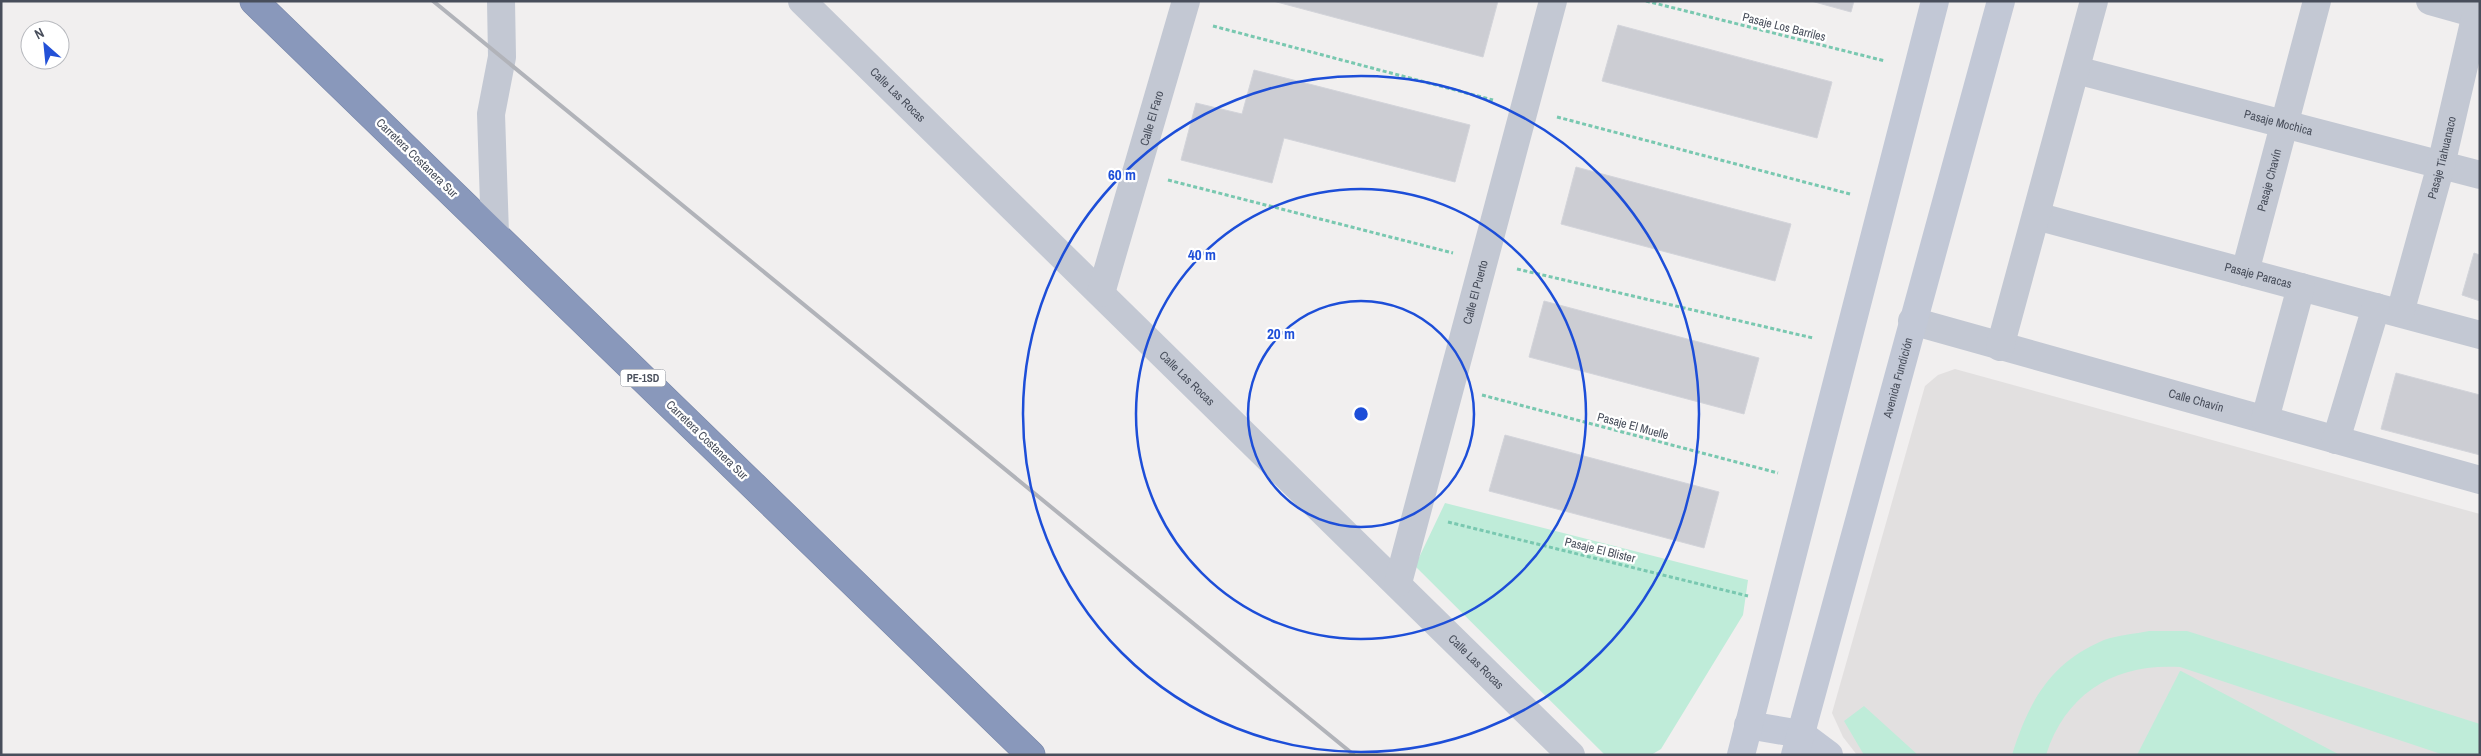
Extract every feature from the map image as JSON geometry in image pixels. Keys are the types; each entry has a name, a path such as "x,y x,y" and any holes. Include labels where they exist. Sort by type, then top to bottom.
{"highway":[{"name":"Carretera Costanera Sur","path":"254,1 1031,755"}],"main road":[{"path":"1741,755 1935,1"},
{"name":"Avenida Fundición","path":"1798,744 1912,321 2001,1"},
{"path":"1748,725 1829,755"}],"street":[{"path":"495,234 491,114 502,57 501,1"},
{"name":"Calle Las Rocas","path":"802,1 1572,755"},
{"name":"Calle El Faro","path":"1101,293 1186,1"},
{"name":"Calle El Puerto","path":"1398,583 1553,1"},
{"path":"2000,347 2094,1"},
{"name":"Pasaje Chavín","path":"2245,272 2316,1"},
{"path":"2430,1 2478,10"},
{"name":"Pasaje Tiahuanaco","path":"2336,440 2388,310 2441,164 2478,10"},
{"name":"Pasaje Mochica","path":"2076,70 2480,175"},
{"name":"Pasaje Paracas","path":"2036,216 2480,335"},
{"path":"2265,420 2301,287"},
{"name":"Calle Chavín","path":"1912,321 2480,480"}],"path":[{"name":"Pasaje Los Barriles","path":"1646,1 1918,69"},
{"name":"Pasaje El Muelle","path":"1450,387 1811,481"},
{"name":"Pasaje El Blister","path":"1416,514 1780,604"}],"shaded area":[{"path":"1955,369 2480,514 2480,755 1857,755 1843,737 1832,713 1925,386 1938,375"}],"green space":[{"path":"1445,503 1748,580 1743,615 1661,749 1651,755 1605,755 1415,566"},
{"path":"2149,631 2187,631 2480,724 2480,755 2444,755 2180,667 2157,667 2135,670 2115,676 2096,686 2080,698 2066,714 2055,733 2046,755 2012,755 2034,701 2044,686 2069,660 2085,649 2104,640"},
{"path":"2181,671 2340,755 2137,755"},
{"path":"1864,706 1918,755 1864,755 1844,721"}],"building":[{"path":"1273,1 1498,1 1483,57"},
{"path":"1811,1 1854,1 1851,12"},
{"path":"1618,25 1832,82 1817,138 1602,81"},
{"path":"1254,70 1470,125 1455,182 1284,138 1272,183 1181,160 1196,103 1242,114"},
{"path":"1576,167 1791,224 1775,281 1561,224"},
{"path":"2474,253 2480,255 2480,301 2462,295"},
{"path":"1544,301 1759,358 1744,414 1529,357"},
{"path":"2396,373 2480,395 2480,455 2381,429"},
{"path":"1505,435 1719,492 1704,548 1489,491"}],"railway":[{"path":"433,1 1354,755"}]}
